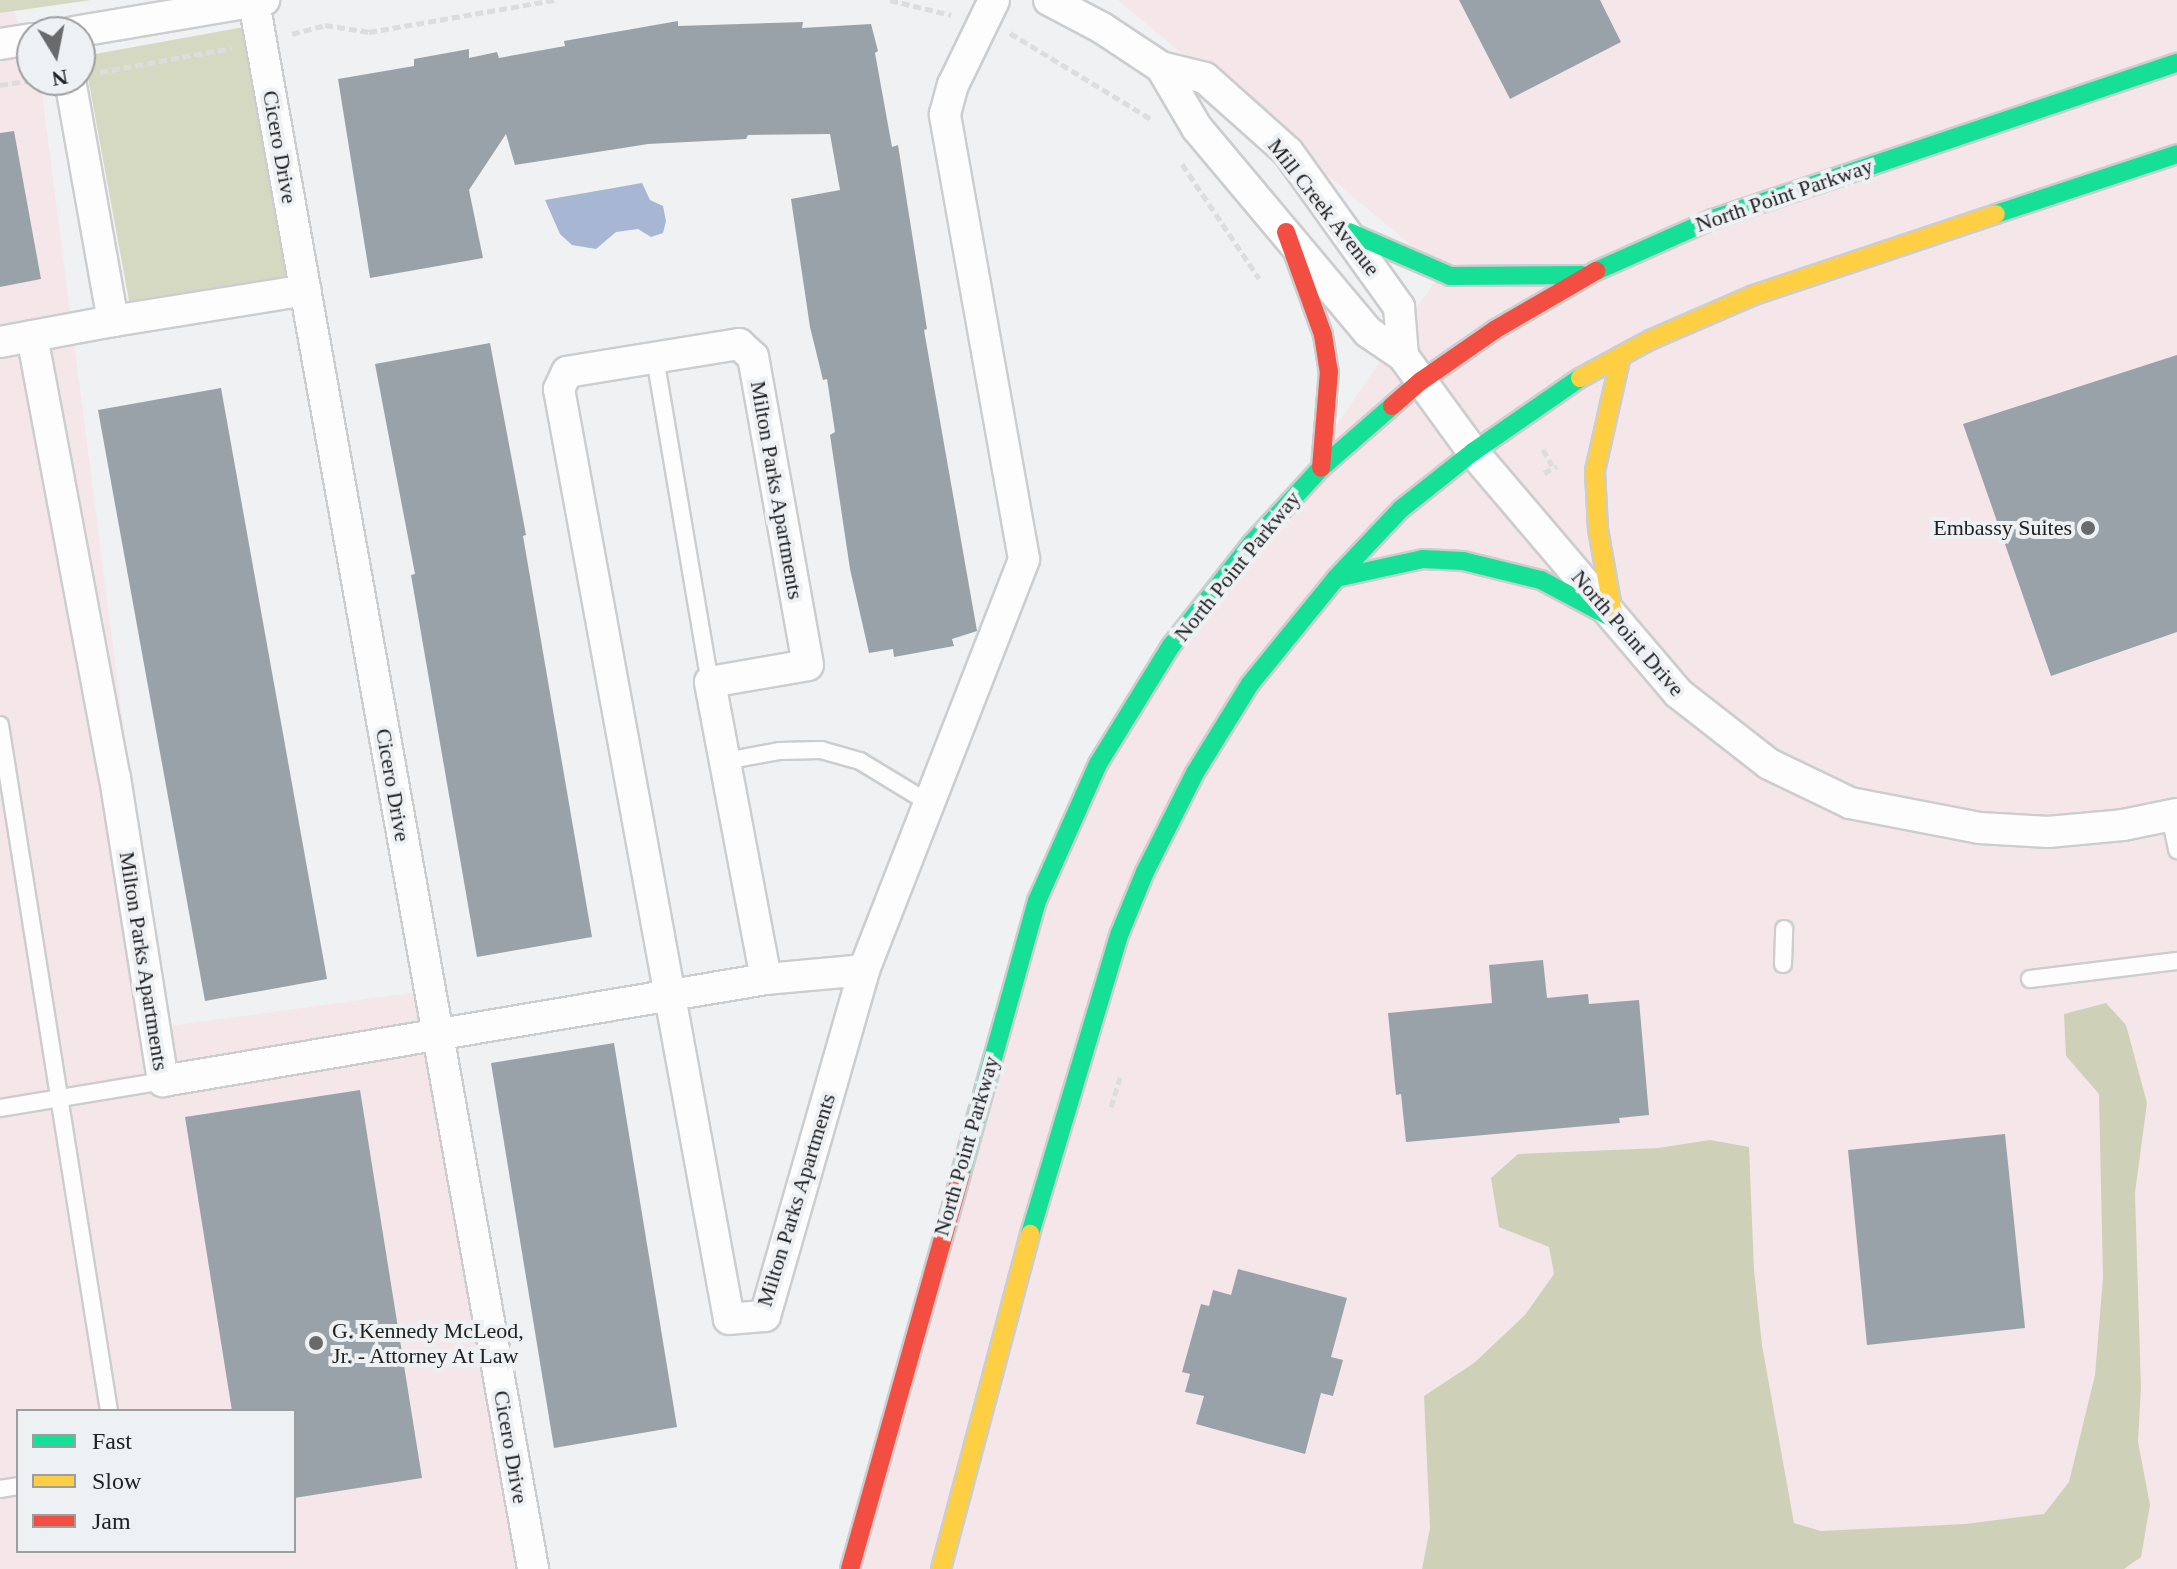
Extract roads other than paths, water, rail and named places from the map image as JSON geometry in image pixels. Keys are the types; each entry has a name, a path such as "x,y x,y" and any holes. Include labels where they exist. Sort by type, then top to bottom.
{"street":[{"name":"Mill Creek Avenue","path":"1049,0 1102,28 1161,67 1205,78 1288,152 1349,232 1399,307 1403,356"},
{"path":"96,28 259,1"},
{"name":"Cicero Drive","path":"259,1 261,42 533,1569"},
{"name":"Milton Parks Apartments","path":"710,682 808,665 753,357 739,344 567,372 559,389 729,1319 765,1316 864,970 1024,559 945,114 953,85 988,12"},
{"name":"North Point Parkway","path":"850,1569 1037,901 1098,764 1171,646 1252,543 1321,468 1421,381 1496,329 1589,275 1713,219 2177,63"},
{"name":"Mill Creek Avenue","path":"1161,67 1197,128 1368,332 1403,356 1421,381"},
{"path":"83,96 113,321"},
{"path":"941,1569 1056,1139 1120,933 1145,872 1195,773 1250,684 1336,578 1401,509 1473,452 1579,379 1621,356 1699,317 1754,295 2177,154"},
{"path":"1286,232 1323,335 1329,371 1321,468"},
{"path":"1349,232 1450,276 1589,275"},
{"path":"0,342 306,290"},
{"name":"Milton Parks Apartments","path":"32,336 115,778 163,1081 766,979 864,970"},
{"path":"1614,619 1598,529 1595,471 1621,356"},
{"name":"North Point Drive","path":"1421,381 1473,452 1678,693 1769,764 1850,803 1980,828 2048,832 2123,825 2173,815"},
{"path":"1336,578 1423,559 1463,561 1541,580 1614,619"},
{"path":"710,682 766,979"}],"lane":[{"path":"655,358 710,682"},
{"path":"0,725 109,1409"},
{"path":"725,761 780,751 821,750 860,761 929,803"},
{"path":"2173,815 2177,850"},
{"path":"1783,964 1784,929"},
{"path":"2030,979 2177,961"},
{"path":"0,1108 163,1081"}],"water":[{"path":"642,183 650,200 663,206 666,221 663,233 651,237 638,229 616,232 596,249 572,245 560,234 545,200"}],"place":[{"name":"Embassy Suites","path":"2088,528"},
{"name":"G. Kennedy McLeod, Jr. - Attorney At Law","path":"316,1343"}]}
